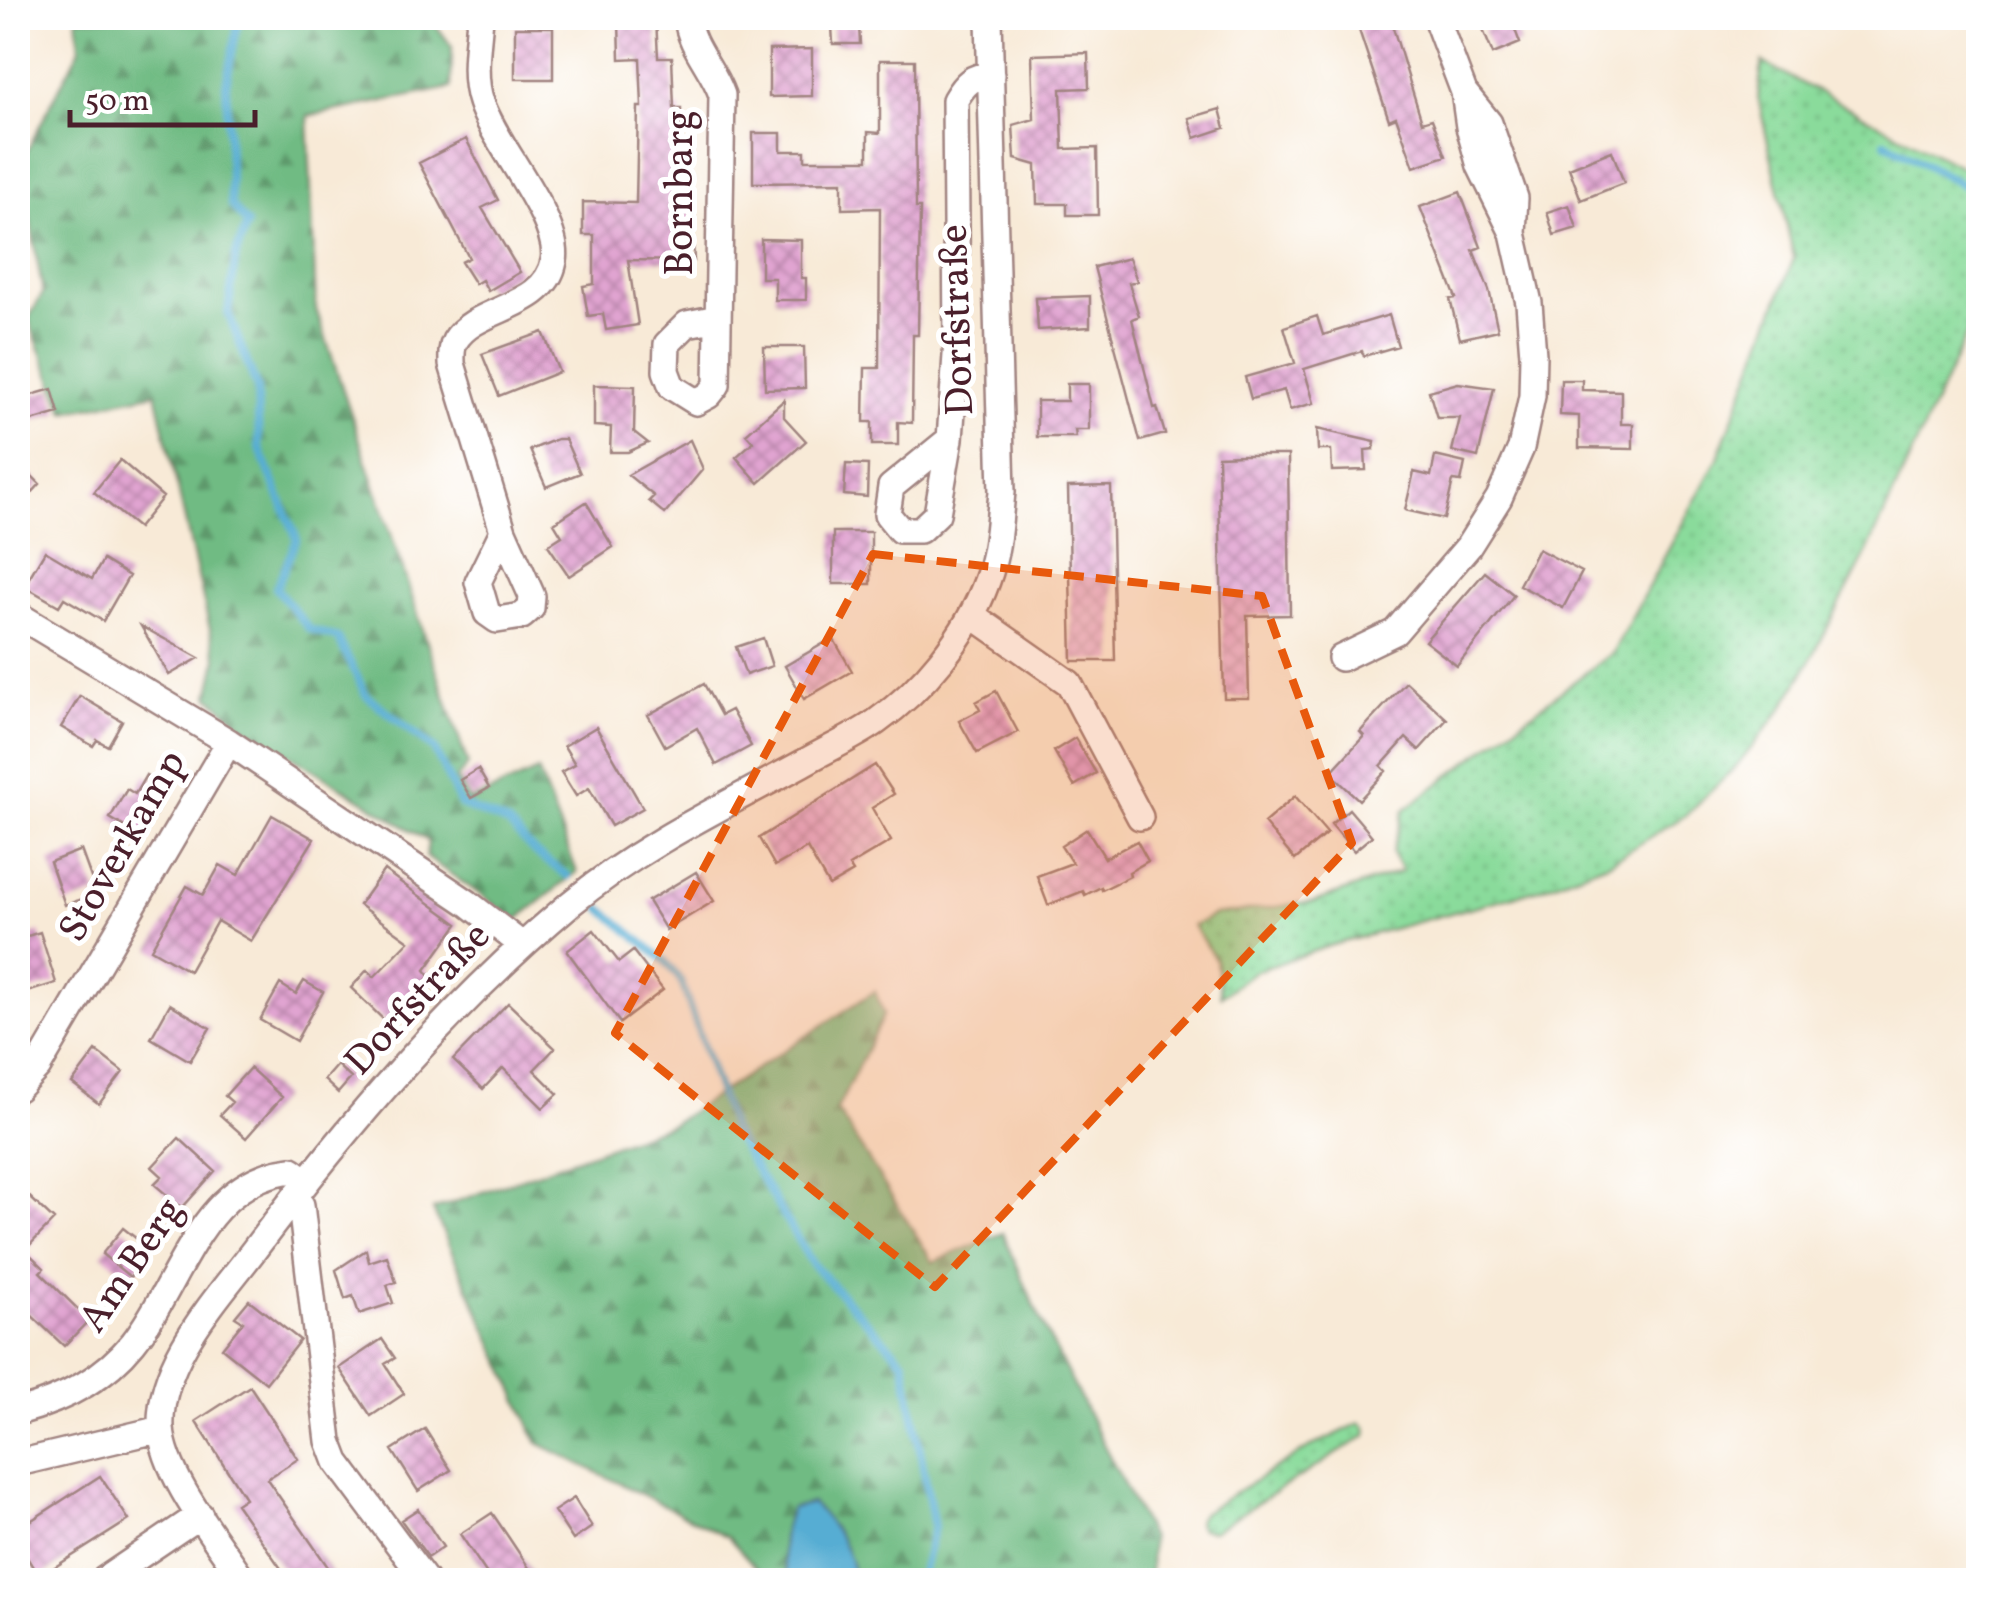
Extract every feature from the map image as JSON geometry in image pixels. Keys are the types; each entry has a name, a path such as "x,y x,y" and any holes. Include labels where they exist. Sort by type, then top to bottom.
{"street":[{"path":"480,18 477,72 482,106 554,236 554,262 546,280 532,294 463,331 452,344 452,364 503,531"},
{"name":"Bornbarg","path":"687,18 694,45 716,76 722,95 718,318"},
{"name":"Dorfstraße","path":"161,1429 164,1397 198,1324 297,1183 522,945 609,874 876,722 924,680 972,615 988,580 998,542 1002,492 989,18"},
{"path":"1340,658 1395,632 1468,547 1499,498 1521,448 1532,396 1533,355 1528,303 1514,233 1514,198 1489,123 1464,92 1436,18"},
{"path":"950,439 957,341 956,100 964,85 976,76 991,75"},
{"name":"Stoverkamp","path":"18,615 228,742 468,903 522,945"},
{"path":"972,615 1069,683 1140,817"},
{"name":"Stoverkamp","path":"18,1088 38,1067 228,742"},
{"name":"Am Berg","path":"18,1412 52,1403 99,1377 134,1342 211,1216 232,1192 269,1172 297,1183"},
{"path":"297,1183 330,1441 337,1462 424,1580"},
{"path":"18,1463 161,1429 180,1482 242,1580"},
{"path":"104,1580 200,1515"}],"highlighted area":[{"path":"873,554 1262,596 1352,843 935,1287 615,1033"}],"green space":[{"path":"77,18 431,18 452,47 451,88 308,116 316,309 468,765 456,779 470,801 538,771 577,872 517,920 426,857 428,841 243,726 209,696 217,660 156,393 65,412 28,319 43,293 20,164 80,48"},
{"path":"1762,62 1978,176 1978,309 1867,552 1807,667 1782,709 1737,766 1686,815 1610,862 1536,890 1332,945 1253,972 1221,996 1216,960 1193,926 1214,915 1314,902 1402,871 1392,853 1404,810 1613,652 1718,458 1794,258 1758,98"},
{"path":"875,991 884,1014 837,1110 933,1262 1003,1233 1040,1319 1151,1538 1150,1580 767,1580 728,1537 538,1443 433,1210 672,1124"},
{"path":"1360,1423 1366,1427 1367,1435 1213,1531 1201,1529 1197,1521 1202,1513 1312,1446"}],"water":[{"path":"812,1503 840,1538 854,1580 789,1580 783,1553 788,1517 791,1508"}],"building":[{"path":"1355,18 1390,18 1422,122 1432,119 1446,156 1414,167 1396,117 1389,120"},
{"path":"656,19 658,57 672,57 674,108 681,108 680,200 691,200 694,261 628,260 638,325 606,330 603,314 588,316 583,286 594,284 594,235 583,235 583,202 636,203 638,107 642,107 640,58 620,59 619,20"},
{"path":"1511,19 1520,43 1493,54 1483,30"},
{"path":"859,25 860,44 833,44 832,26"},
{"path":"515,27 553,27 553,79 515,79"},
{"path":"812,49 812,96 769,97 769,50"},
{"path":"1088,53 1089,88 1061,89 1063,149 1097,148 1098,215 1067,215 1067,204 1037,204 1036,165 1015,159 1013,125 1034,119 1032,55"},
{"path":"880,60 915,60 916,208 920,208 918,335 913,335 912,423 898,422 898,445 872,445 872,422 864,422 865,368 879,368 880,208 842,209 842,182 753,183 753,133 781,133 781,151 805,151 805,160 868,160 868,132 880,133"},
{"path":"1220,109 1225,128 1195,138 1189,118"},
{"path":"466,139 498,200 482,208 520,272 488,291 482,280 475,284 461,262 469,258 419,163"},
{"path":"1612,151 1624,183 1581,200 1569,168"},
{"path":"1460,192 1481,247 1473,250 1489,290 1498,330 1460,339 1450,299 1456,298 1420,207"},
{"path":"1569,205 1577,228 1554,235 1547,212"},
{"path":"761,239 801,240 801,278 806,278 806,300 775,300 775,278 761,278"},
{"path":"1129,258 1137,281 1129,283 1139,316 1132,319 1154,408 1157,407 1165,434 1140,441 1094,267"},
{"path":"1090,296 1090,327 1038,330 1036,298"},
{"path":"1389,315 1398,346 1364,356 1362,351 1304,369 1314,403 1290,410 1284,390 1251,399 1245,377 1295,363 1284,327 1317,316 1323,335"},
{"path":"543,332 559,372 499,396 482,354"},
{"path":"764,347 804,347 805,388 765,389"},
{"path":"1561,380 1582,380 1582,390 1621,391 1621,424 1633,424 1633,449 1579,448 1579,416 1560,415"},
{"path":"1458,383 1494,388 1478,457 1452,451 1460,418 1437,418 1429,391"},
{"path":"1067,384 1089,384 1089,430 1075,430 1076,437 1037,437 1037,401 1067,401"},
{"path":"594,385 635,386 634,432 648,443 628,452 610,452 611,427 594,426"},
{"path":"52,389 59,413 18,425 18,399"},
{"path":"784,400 784,417 806,441 759,483 736,457 753,442 746,434"},
{"path":"1317,429 1375,442 1374,449 1365,450 1366,470 1332,471 1331,450 1318,450"},
{"path":"565,439 580,473 546,487 530,450"},
{"path":"690,440 703,469 665,514 649,501 654,496 628,475"},
{"path":"1288,455 1290,615 1247,616 1249,698 1224,698 1218,456"},
{"path":"1435,456 1465,463 1461,482 1453,481 1444,519 1405,510 1414,472 1431,476"},
{"path":"120,460 163,497 138,528 94,492"},
{"path":"18,462 40,484 18,508"},
{"path":"846,464 868,465 867,497 844,495"},
{"path":"1111,486 1115,661 1072,661 1068,487"},
{"path":"586,502 613,547 569,576 548,545 562,536 554,523"},
{"path":"833,532 871,532 871,584 833,584"},
{"path":"1538,549 1582,572 1563,608 1519,585"},
{"path":"45,551 92,579 103,560 129,576 103,621 64,598 59,606 24,586"},
{"path":"1485,572 1514,595 1457,666 1425,641"},
{"path":"141,626 199,658 169,675"},
{"path":"763,638 772,666 746,675 736,647"},
{"path":"833,638 852,671 804,699 785,666"},
{"path":"1406,682 1447,719 1419,750 1406,738 1381,766 1386,771 1359,800 1330,773 1364,736 1360,732"},
{"path":"704,684 721,715 731,710 751,746 716,765 697,728 665,746 648,715"},
{"path":"996,691 1018,732 977,753 959,721 980,710 976,702"},
{"path":"80,696 122,721 108,746 97,740 93,746 61,727"},
{"path":"596,727 643,808 611,826 589,788 576,796 561,772 575,764 564,746"},
{"path":"1075,738 1096,773 1074,786 1054,751"},
{"path":"875,765 894,794 872,808 891,841 849,866 853,872 829,886 807,848 775,866 759,838"},
{"path":"478,769 489,788 471,798 460,780"},
{"path":"146,775 169,789 143,838 110,818 127,789 135,794"},
{"path":"1295,796 1327,833 1295,860 1264,823"},
{"path":"1349,809 1372,836 1354,851 1331,824"},
{"path":"272,815 314,839 251,941 217,921 189,971 151,949 187,886 203,895 220,865 238,875"},
{"path":"1087,829 1105,858 1137,841 1148,861 1129,872 1130,876 1102,890 1101,887 1085,895 1083,891 1048,905 1037,876 1072,863 1061,846"},
{"path":"81,850 97,894 65,905 50,862"},
{"path":"384,870 458,924 425,970 430,976 388,1024 351,988 367,970 374,977 409,941 359,905"},
{"path":"696,872 714,901 666,930 648,901"},
{"path":"594,930 619,962 633,951 663,990 620,1023 567,951"},
{"path":"40,932 56,983 18,995 18,939"},
{"path":"304,981 323,992 296,1041 260,1020 280,984 296,994"},
{"path":"508,1003 555,1048 534,1070 558,1094 543,1108 503,1068 483,1089 453,1060"},
{"path":"170,1004 210,1028 190,1061 151,1038"},
{"path":"96,1051 123,1072 99,1104 72,1083"},
{"path":"337,1065 351,1078 338,1093 324,1080"},
{"path":"250,1068 282,1097 246,1138 220,1115 232,1102 225,1096"},
{"path":"179,1138 215,1171 182,1208 154,1184 162,1176 152,1167"},
{"path":"18,1186 54,1220 25,1250 44,1268 40,1272 89,1320 64,1346 28,1312 18,1324"},
{"path":"123,1228 151,1250 130,1277 102,1254"},
{"path":"366,1250 369,1262 387,1256 396,1282 387,1285 393,1303 359,1314 353,1296 345,1299 336,1270"},
{"path":"249,1300 300,1340 266,1383 222,1348 243,1322 235,1317"},
{"path":"382,1339 395,1358 385,1364 404,1394 371,1416 339,1368"},
{"path":"250,1386 298,1459 267,1479 337,1580 289,1580 236,1504 245,1498 196,1421"},
{"path":"425,1429 451,1470 418,1491 392,1450"},
{"path":"100,1476 129,1520 39,1577 18,1543 18,1529"},
{"path":"574,1498 592,1527 573,1540 554,1511"},
{"path":"418,1509 443,1547 428,1557 401,1520"},
{"path":"492,1513 537,1580 491,1580 460,1534"}],"waterway":[{"path":"239,18 226,84 231,205 247,224 236,254 228,313 257,388 259,447 297,539 276,588 309,629 338,638 366,695 434,749 461,805 508,824 534,852 568,876"},
{"path":"1885,142 1977,193"},
{"path":"601,908 666,962 681,981 732,1130 813,1265 904,1361 934,1527 920,1580"}]}
